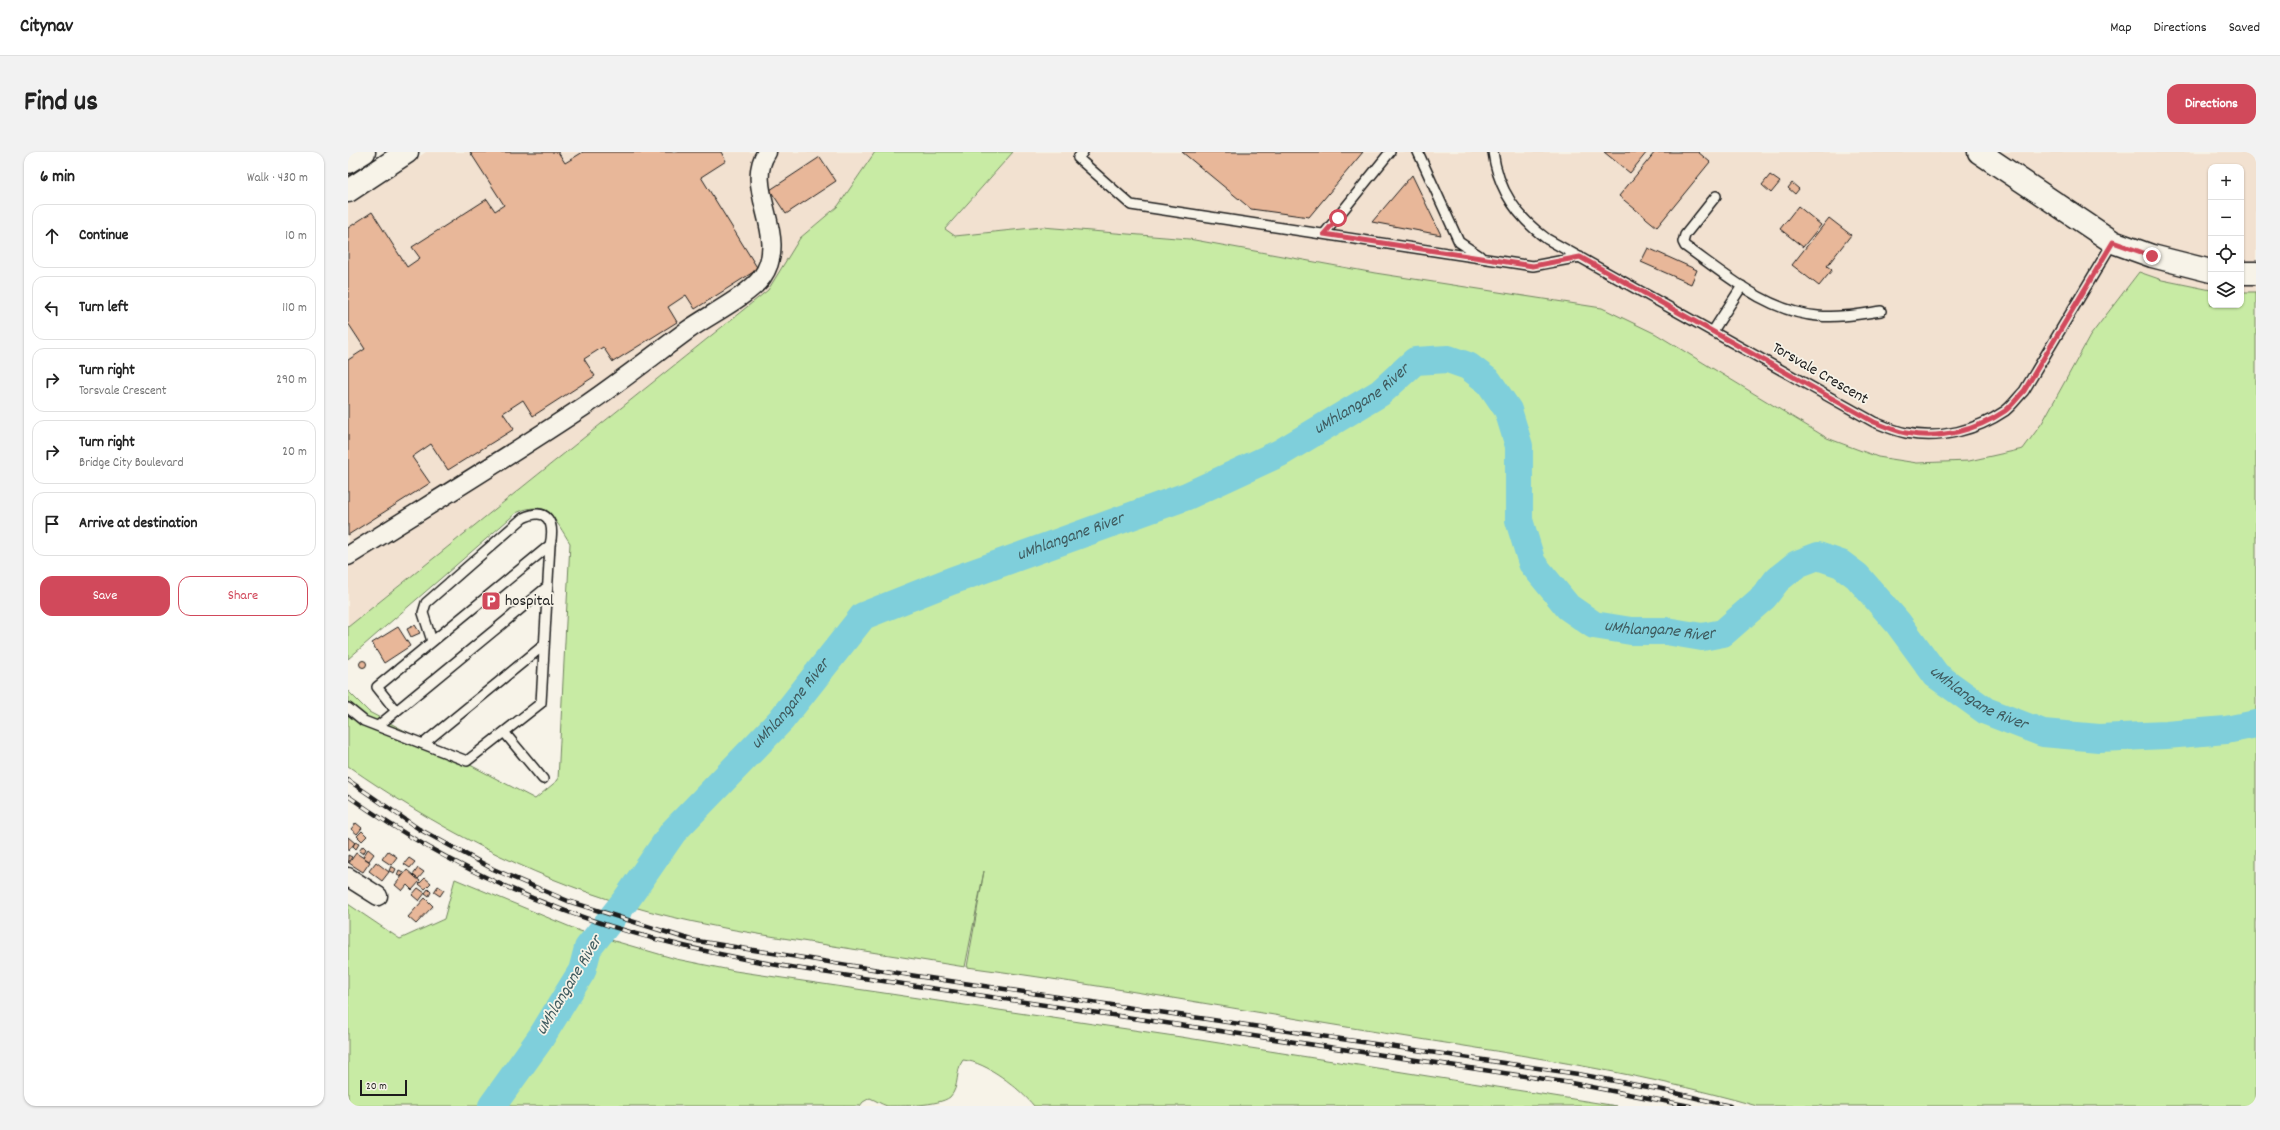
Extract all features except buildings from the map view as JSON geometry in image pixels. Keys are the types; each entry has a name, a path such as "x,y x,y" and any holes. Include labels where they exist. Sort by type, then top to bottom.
{"street":[{"path":"348,162 364,152"},
{"path":"348,191 407,152"},
{"path":"348,556 587,404 700,321 756,285 768,267 771,248 771,233 759,176 760,166 767,152"},
{"path":"1985,154 2070,214 2113,242 2152,256 2208,270"},
{"path":"2244,273 2256,273"},
{"path":"348,876 378,896"}],"lane":[{"path":"1083,152 1078,158 1131,205 1533,266 1580,257"},
{"path":"1324,234 1390,152"},
{"path":"1418,152 1459,242 1483,258"},
{"name":"Torsvale Crescent","path":"1493,152 1499,179 1505,193 1521,217 1547,239 1874,422 1905,433 1932,436 1957,432 1984,423 2006,410 2024,391 2113,242"},
{"path":"1716,196 1685,235 1683,242 1685,246 1742,286 1763,300 1791,310 1816,316 1840,317 1881,311"},
{"path":"1713,331 1742,286"},
{"path":"348,708 364,721 467,761 541,703 547,587 550,545 553,530 549,519 541,514 531,514 523,518 426,603 423,613 432,641"},
{"path":"396,711 377,687 550,545"},
{"path":"378,726 547,587"},
{"path":"423,744 544,645"},
{"path":"504,732 543,779"}],"shaded area":[{"path":"426,152 875,152 838,206 800,238 768,290 348,627 348,202"},
{"path":"1013,152 2256,152 2256,292 2244,292 2244,164 2208,164 2208,289 2162,280 2139,272 2090,336 2042,423 2023,449 1969,461 1917,463 1878,457 1827,438 1656,334 1375,273 1189,239 1042,227 954,236 945,230"}],"green space":[{"path":"875,152 1013,152 945,229 955,236 1042,227 1189,239 1375,273 1602,308 1656,334 1827,438 1878,457 1917,463 1969,461 2023,449 2042,423 2090,336 2139,272 2162,280 2208,289 2208,308 2244,308 2244,292 2256,292 2256,1106 1757,1106 1663,1082 1568,1063 1121,990 967,967 984,871 965,967 780,938 648,911 590,893 553,879 517,864 447,828 414,809 348,766 348,691 369,712 535,799 558,780 570,543 560,526 549,514 543,510 535,508 516,513 348,659 348,627 768,290 800,238 838,206"},
{"path":"455,879 580,931 676,959 735,971 1181,1037 1617,1106 1034,1106 1002,1077 982,1066 963,1060 959,1069 955,1088 950,1097 945,1100 919,1105 887,1106 870,1098 863,1102 860,1106 348,1106 348,904 400,939 444,919"}],"waterway":[{"name":"uMhlangane River","path":"492,1106 540,1039 582,971 588,948 626,900 673,832 781,720 863,616 951,581 1187,496 1280,453 1380,393 1415,361 1448,359 1468,366 1489,382 1508,410 1519,446 1519,520 1532,563 1568,607 1594,625 1631,631 1666,631 1702,637 1723,633 1764,597 1777,580 1797,564 1818,556 1841,564 1857,576 1898,623 1936,675 1986,711 2043,733 2099,738 2166,735 2226,730 2256,724"}],"railway":[{"path":"348,780 419,829 493,869 568,901 691,940 916,976 1578,1074 1663,1090 1730,1106"},
{"path":"348,796 402,832 456,862 510,888 564,911 678,945 802,969 1571,1083 1690,1106"}],"place":[{"name":"hospital","path":"491,601"}],"route":[{"path":"1338,218 1324,234 1533,266 1580,257 1874,422 1905,433 1932,436 1957,432 1984,423 2006,410 2024,391 2113,242 2152,256"}]}
